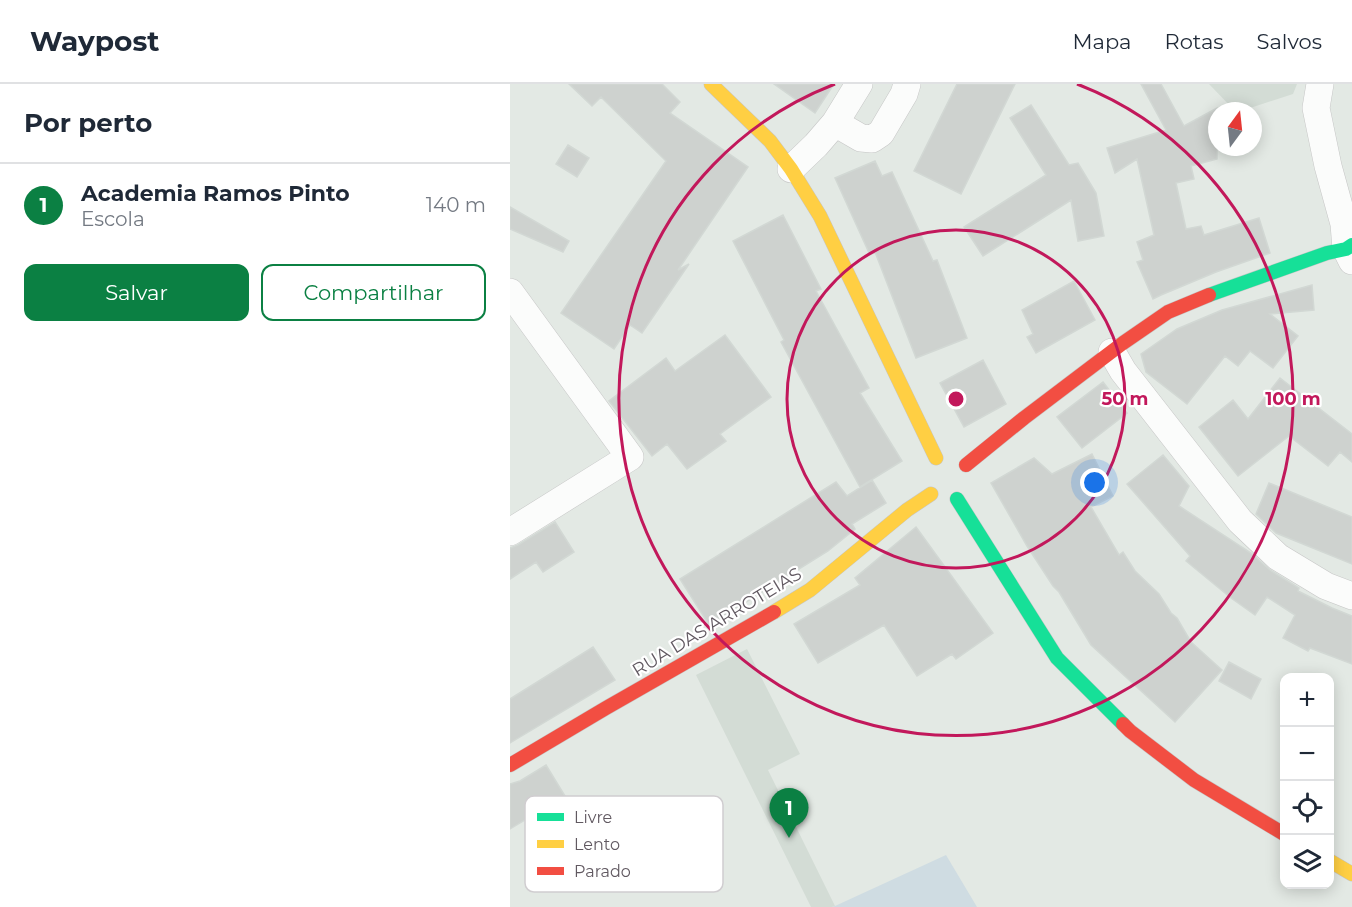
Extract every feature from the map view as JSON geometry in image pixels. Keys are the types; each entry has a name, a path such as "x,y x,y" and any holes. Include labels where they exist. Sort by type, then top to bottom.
{"street":[{"path":"711,84 770,141 791,169 820,216 949,475 1057,658 1130,731 1194,780 1280,832"},
{"path":"791,169 835,123 859,84"},
{"path":"835,123 861,138 872,139 881,133 904,94 907,84"},
{"path":"1320,84 1316,108 1350,252"},
{"name":"RUA DAS ARROTEIAS","path":"510,765 810,590 949,475 1168,312 1222,289 1327,253 1350,252"},
{"path":"510,292 630,457 510,532"},
{"path":"1112,352 1123,371 1240,521 1278,557 1326,586 1352,596"},
{"path":"1334,864 1352,874"}],"shaded area":[{"path":"1209,84 1297,84 1293,94 1262,104 1262,102 1226,102"},
{"path":"747,649 800,754 768,770 835,906 811,907 696,675"},
{"path":"946,855 977,907 832,907 835,906"}],"building":[{"path":"569,84 662,84 680,102 670,113 748,167 678,270 689,264 642,333 630,325 614,349 561,313 666,161 601,97 592,106"},
{"path":"774,84 834,84 815,113"},
{"path":"957,84 1015,84 961,194 914,171"},
{"path":"1141,84 1161,84 1184,126 1208,113 1208,156 1217,156 1217,159 1191,166 1194,179 1176,183 1186,229 1201,226 1204,235 1259,218 1270,253 1216,272 1153,299 1137,262 1143,260 1137,242 1154,235 1137,159 1115,173 1107,148 1166,130"},
{"path":"1031,105 1069,165 1078,163 1096,193 1104,236 1078,241 1071,200 983,256 964,227 1046,175 1010,118"},
{"path":"568,145 589,158 577,177 556,164"},
{"path":"875,161 882,176 892,172 933,261 937,260 967,338 916,358 875,252 870,255 835,178"},
{"path":"510,207 569,241 563,252 510,229"},
{"path":"783,215 821,289 816,291 869,388 860,393 902,461 860,487 781,342 784,340 733,241"},
{"path":"1074,281 1095,320 1036,353 1027,337 1033,334 1022,310"},
{"path":"1312,285 1314,310 1270,314 1298,336 1273,368 1250,351 1238,366 1225,356 1187,404 1146,372 1141,354 1177,329 1222,310"},
{"path":"725,335 771,397 720,434 726,441 687,469 667,444 652,456 609,401 666,358 675,371"},
{"path":"983,360 1006,404 964,427 940,383"},
{"path":"1280,378 1352,434 1352,462 1340,452 1328,466 1289,436 1238,476 1199,427 1233,400 1248,419"},
{"path":"1103,382 1127,413 1082,448 1057,417"},
{"path":"1092,454 1113,496 1091,507 1119,555 1123,552 1135,571 1159,594 1191,642 1222,670 1175,722 1091,645 1059,592 1027,546 991,483 1034,458 1052,474"},
{"path":"1163,455 1189,486 1179,506 1251,553 1270,570 1299,588 1298,591 1352,616 1352,664 1310,648 1308,651 1283,638 1295,615 1267,597 1255,615 1186,561 1190,556 1127,484"},
{"path":"872,480 886,503 852,524 855,529 828,551 709,625 680,579 836,482 847,496"},
{"path":"1269,483 1352,517 1352,564 1276,533 1256,514"},
{"path":"555,522 574,552 543,572 536,562 510,579 510,548"},
{"path":"916,527 993,633 956,659 952,654 917,676 884,625 818,663 794,624 860,585 855,578"},
{"path":"593,647 615,680 510,743 510,699"},
{"path":"1229,662 1261,679 1251,699 1219,681"},
{"path":"546,765 565,796 525,796 525,820 510,829 510,784 520,781"}],"traffic: fast":[{"path":"1209,295 1352,245"},
{"path":"957,499 1057,658 1123,724"}],"traffic: slow":[{"path":"711,84 770,141 791,169 820,216 936,458"},
{"path":"774,612 810,590 907,510 931,494"},
{"path":"1334,863 1352,874"}],"traffic: jam":[{"path":"966,465 1123,343 1168,312 1209,295"},
{"path":"510,765 774,612"},
{"path":"1123,724 1194,780 1280,832"}],"place":[{"name":"Academia Ramos Pinto","path":"789,838"}]}
